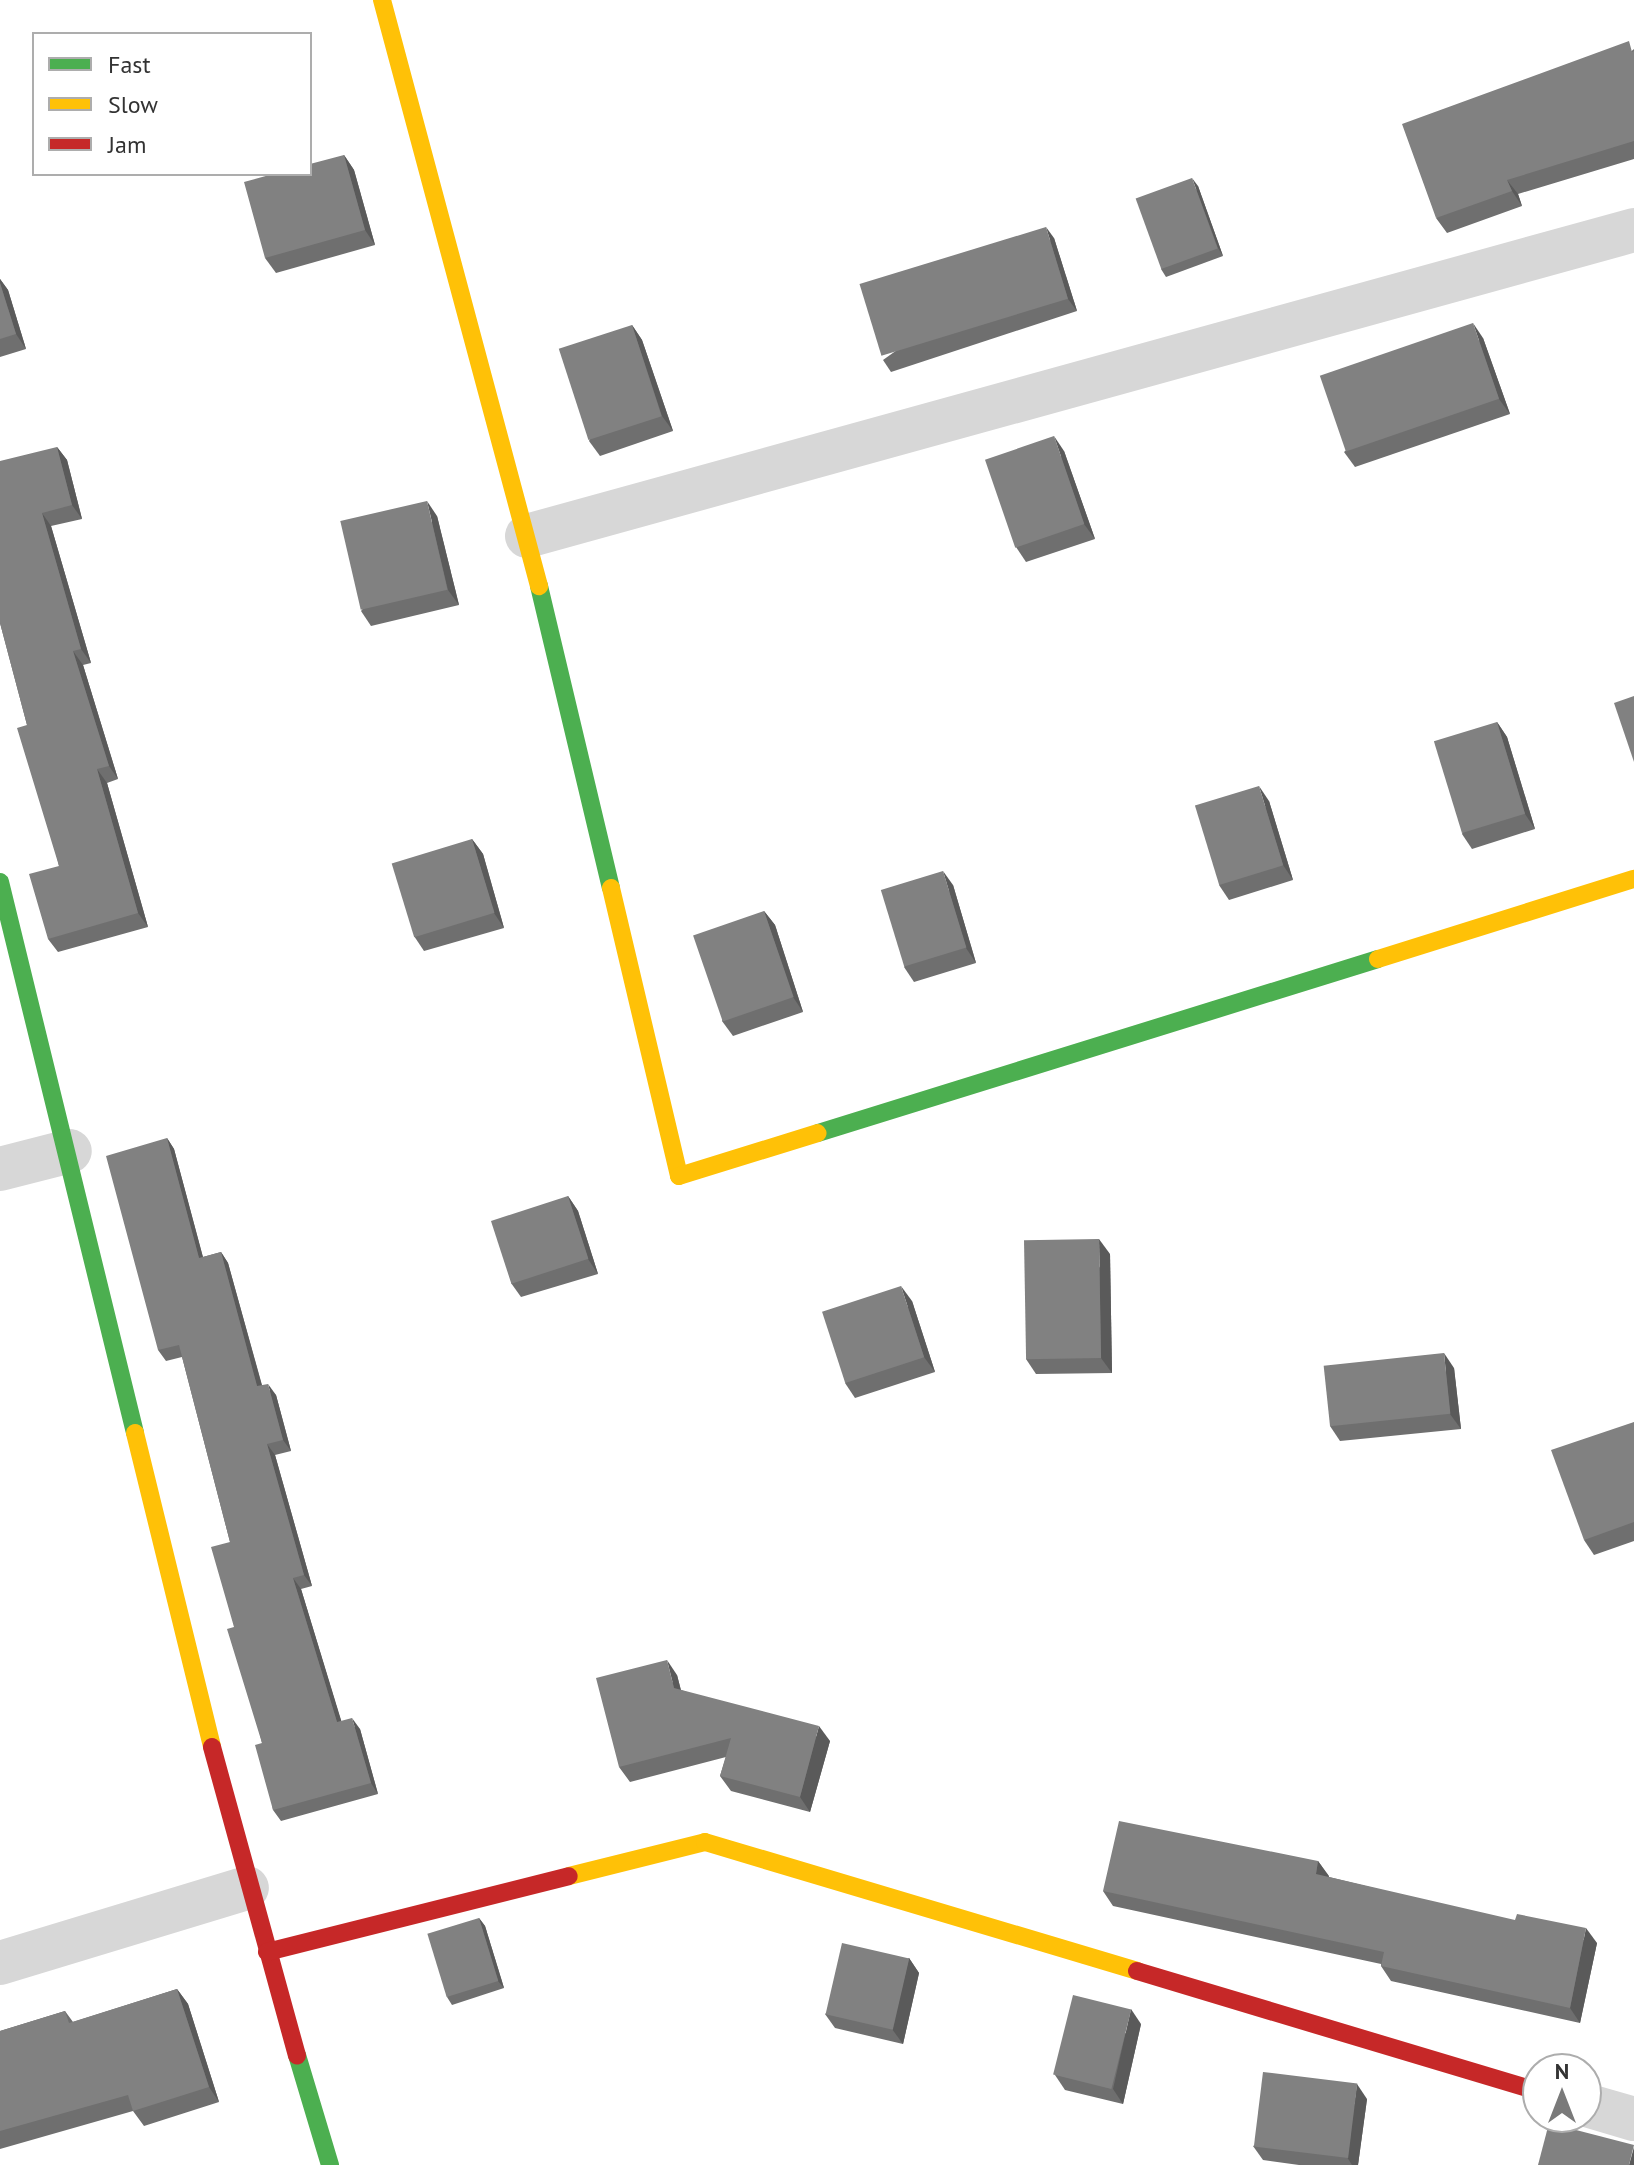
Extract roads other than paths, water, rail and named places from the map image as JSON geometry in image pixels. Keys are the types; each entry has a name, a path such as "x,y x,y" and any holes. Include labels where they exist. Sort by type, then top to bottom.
{"street":[{"path":"382,0 527,536 679,1176 1634,879"},
{"path":"527,536 1634,230"},
{"path":"0,882 70,1151 247,1888 330,2165"},
{"path":"0,1169 70,1151"},
{"path":"267,1952 705,1842 1522,2086"},
{"path":"0,1963 247,1888"},
{"path":"1602,2110 1634,2119"}]}
